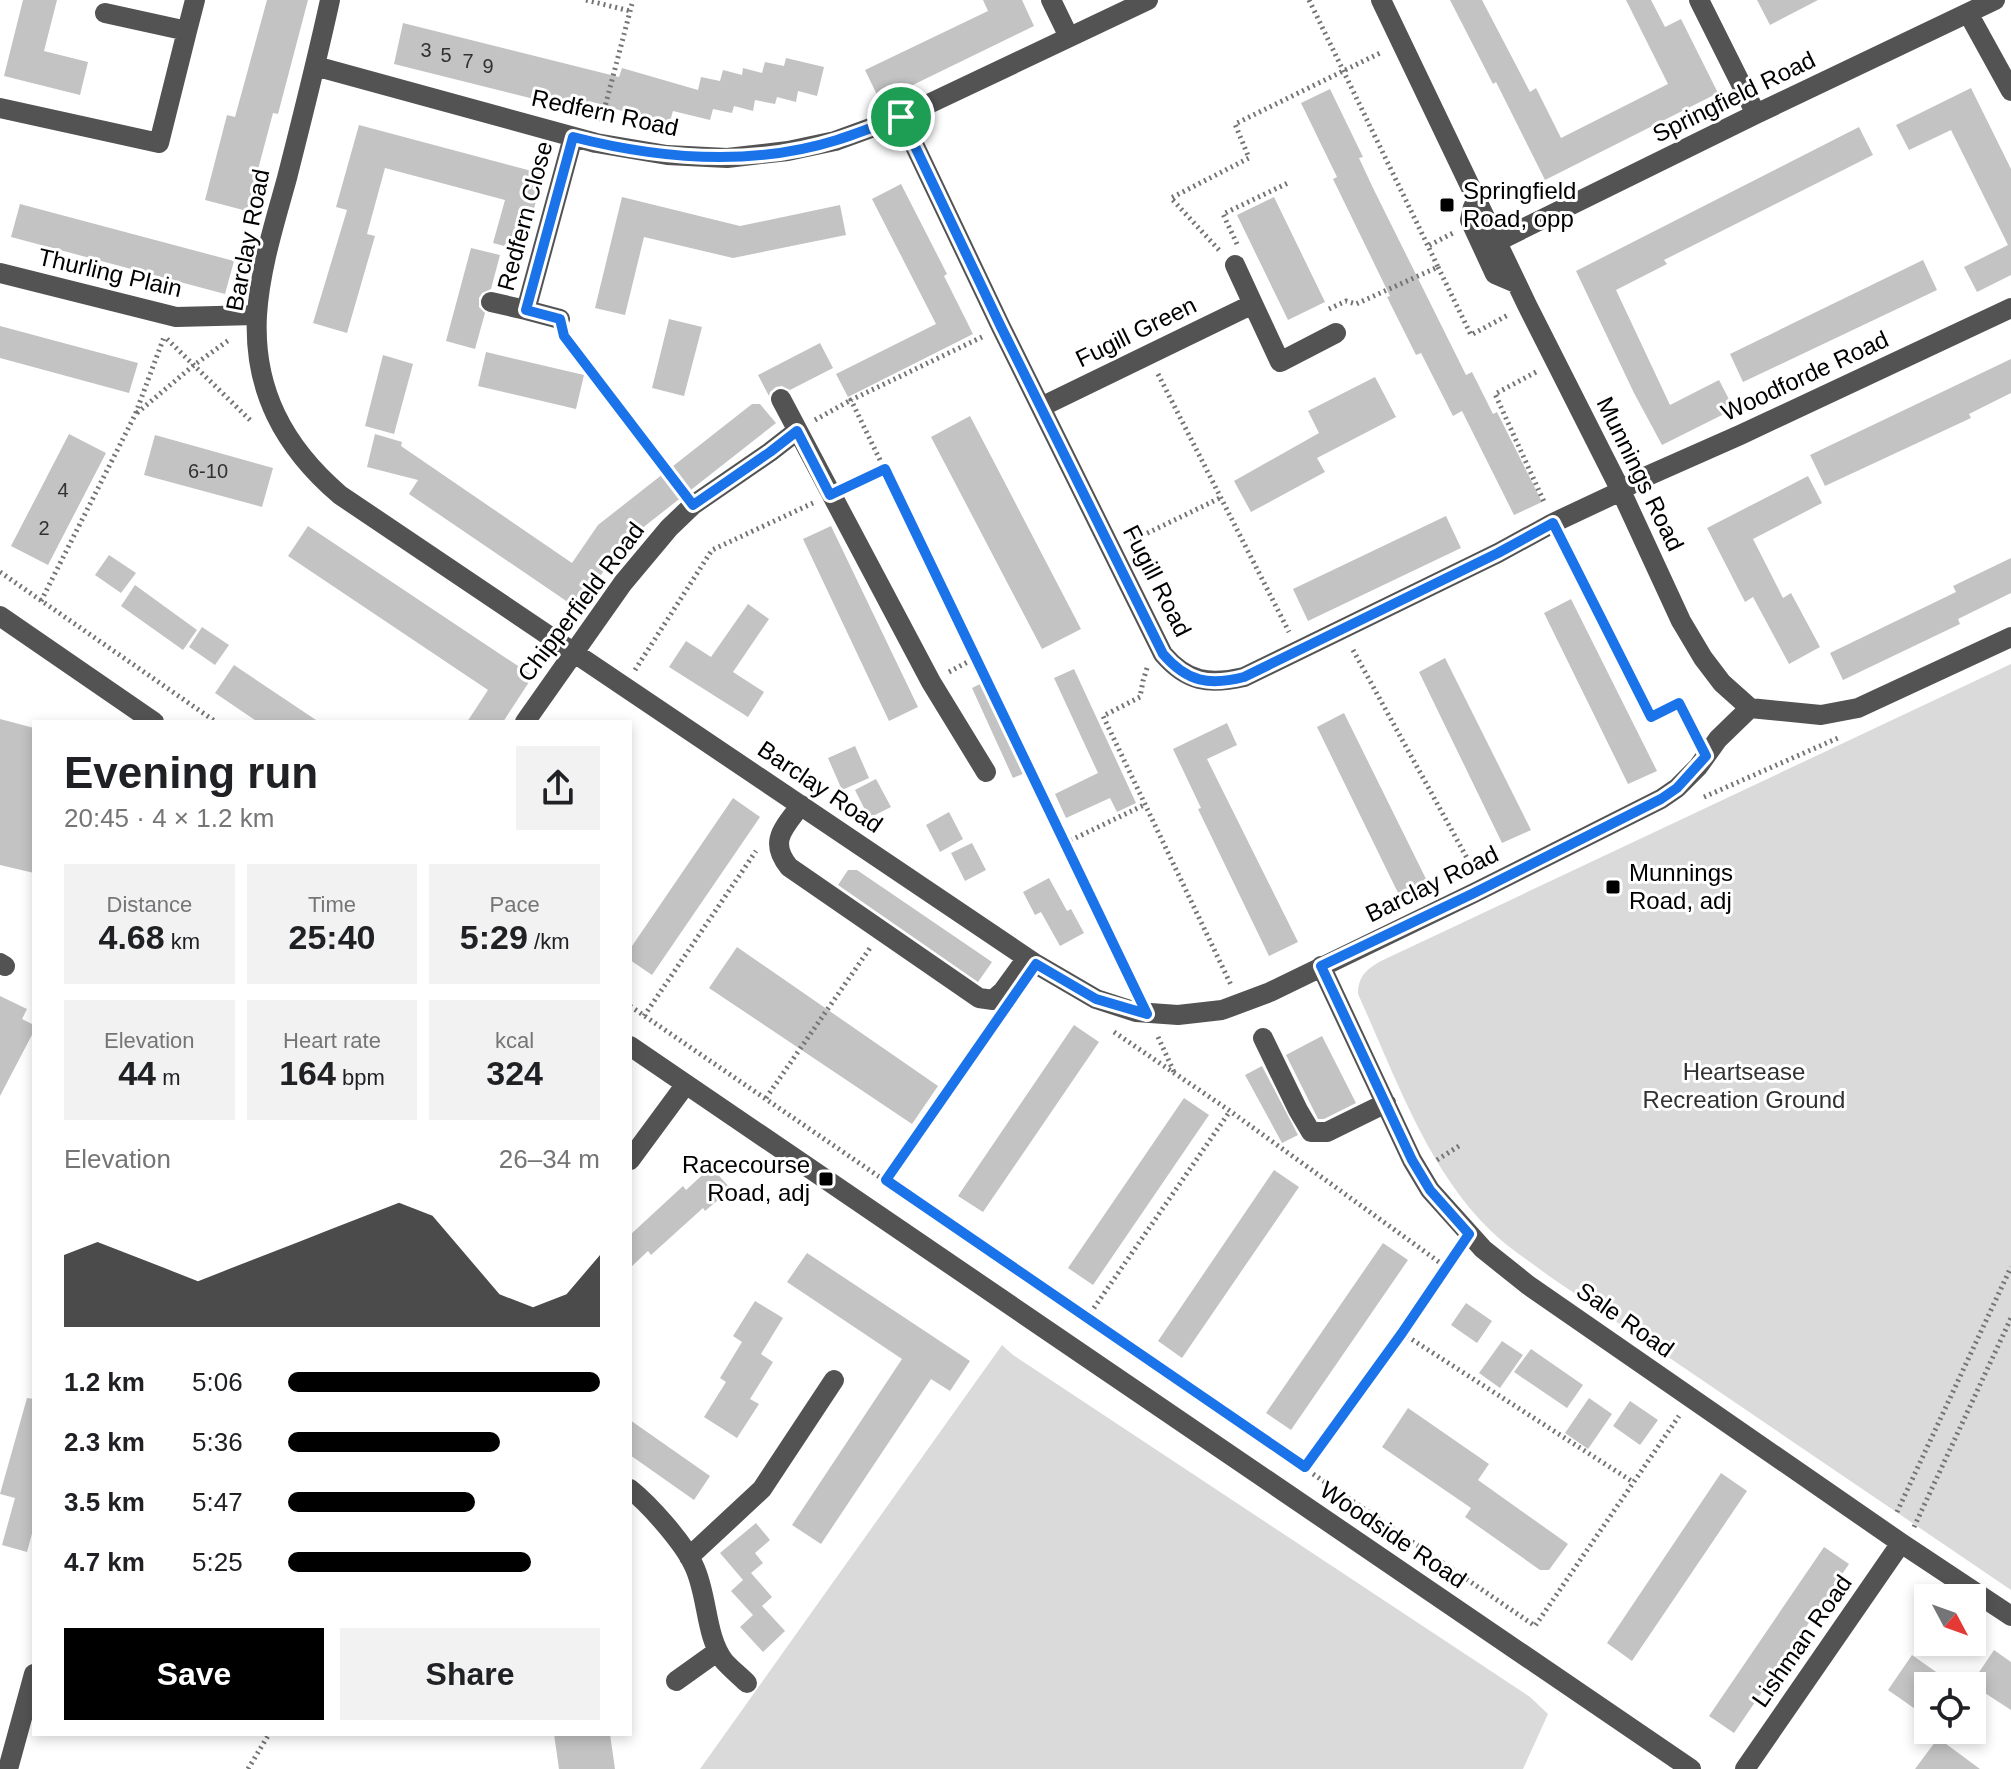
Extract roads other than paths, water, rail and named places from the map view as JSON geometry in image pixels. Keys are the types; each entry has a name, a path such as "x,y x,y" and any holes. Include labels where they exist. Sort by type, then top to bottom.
{"street":[{"path":"0,108 159,143 195,0"},
{"name":"Barclay Road","path":"330,0 269,247 257,315 264,384 275,416 296,450 318,476 340,495 1027,958 1096,999 1147,1014 1178,1015 1222,1010 1270,992 1661,799 1677,788 1718,739 1750,708"},
{"path":"1051,0 1069,37"},
{"name":"Redfern Road","path":"315,66 596,143 667,155 727,158 788,151 835,141 901,117 1148,0"},
{"name":"Munnings Road","path":"1381,0 1516,283 1621,491 1681,621 1722,683 1750,708"},
{"path":"1699,0 1756,114"},
{"name":"Springfield Road","path":"1496,242 1995,0"},
{"path":"105,13 187,31"},
{"path":"1968,13 2011,91"},
{"name":"Fugill Road","path":"901,117 1163,654 1174,667 1188,676 1222,682 1244,677 1621,491"},
{"name":"Redfern Close","path":"526,310 573,137"},
{"path":"1475,198 1470,220 1495,274 1516,283"},
{"path":"1238,259 1253,304 1280,362 1336,333"},
{"name":"Thurling Plain","path":"0,273 176,317 257,315"},
{"name":"Redfern Close","path":"491,302 560,319"},
{"name":"Fugill Green","path":"1041,407 1253,304"},
{"name":"Woodforde Road","path":"1621,491 1636,481 2011,308"},
{"path":"781,399 931,682 986,772"},
{"name":"Chipperfield Road","path":"526,720 623,583 669,528 693,505 797,431"},
{"path":"0,616 151,720"},
{"path":"1750,708 1821,715 1858,708 2011,637"},
{"path":"801,805 778,844 781,858 789,867 979,998 993,1000 1027,958"},
{"name":"Sale Road","path":"1321,966 1412,1160 1430,1190 1483,1249 1528,1285 2011,1616"},
{"path":"1263,1038 1311,1132 1327,1132 1386,1103"},
{"name":"Woodside Road","path":"632,1047 1691,1769"},
{"path":"632,1157 686,1084"},
{"path":"689,1557 762,1489 834,1380"},
{"path":"632,1491 668,1528 694,1564 718,1651 747,1683"},
{"name":"Lishman Road","path":"1745,1769 1901,1543"},
{"path":"676,1681 718,1651"},
{"path":"8,1769 32,1681"}],"place":[{"name":"Springfield Road, opp","path":"1447,205"},
{"name":"Munnings Road, adj","path":"1613,887"},
{"name":"Racecourse Road, adj","path":"826,1179"}],"park label":[{"name":"Heartsease Recreation Ground","path":"1744,1086"}]}
